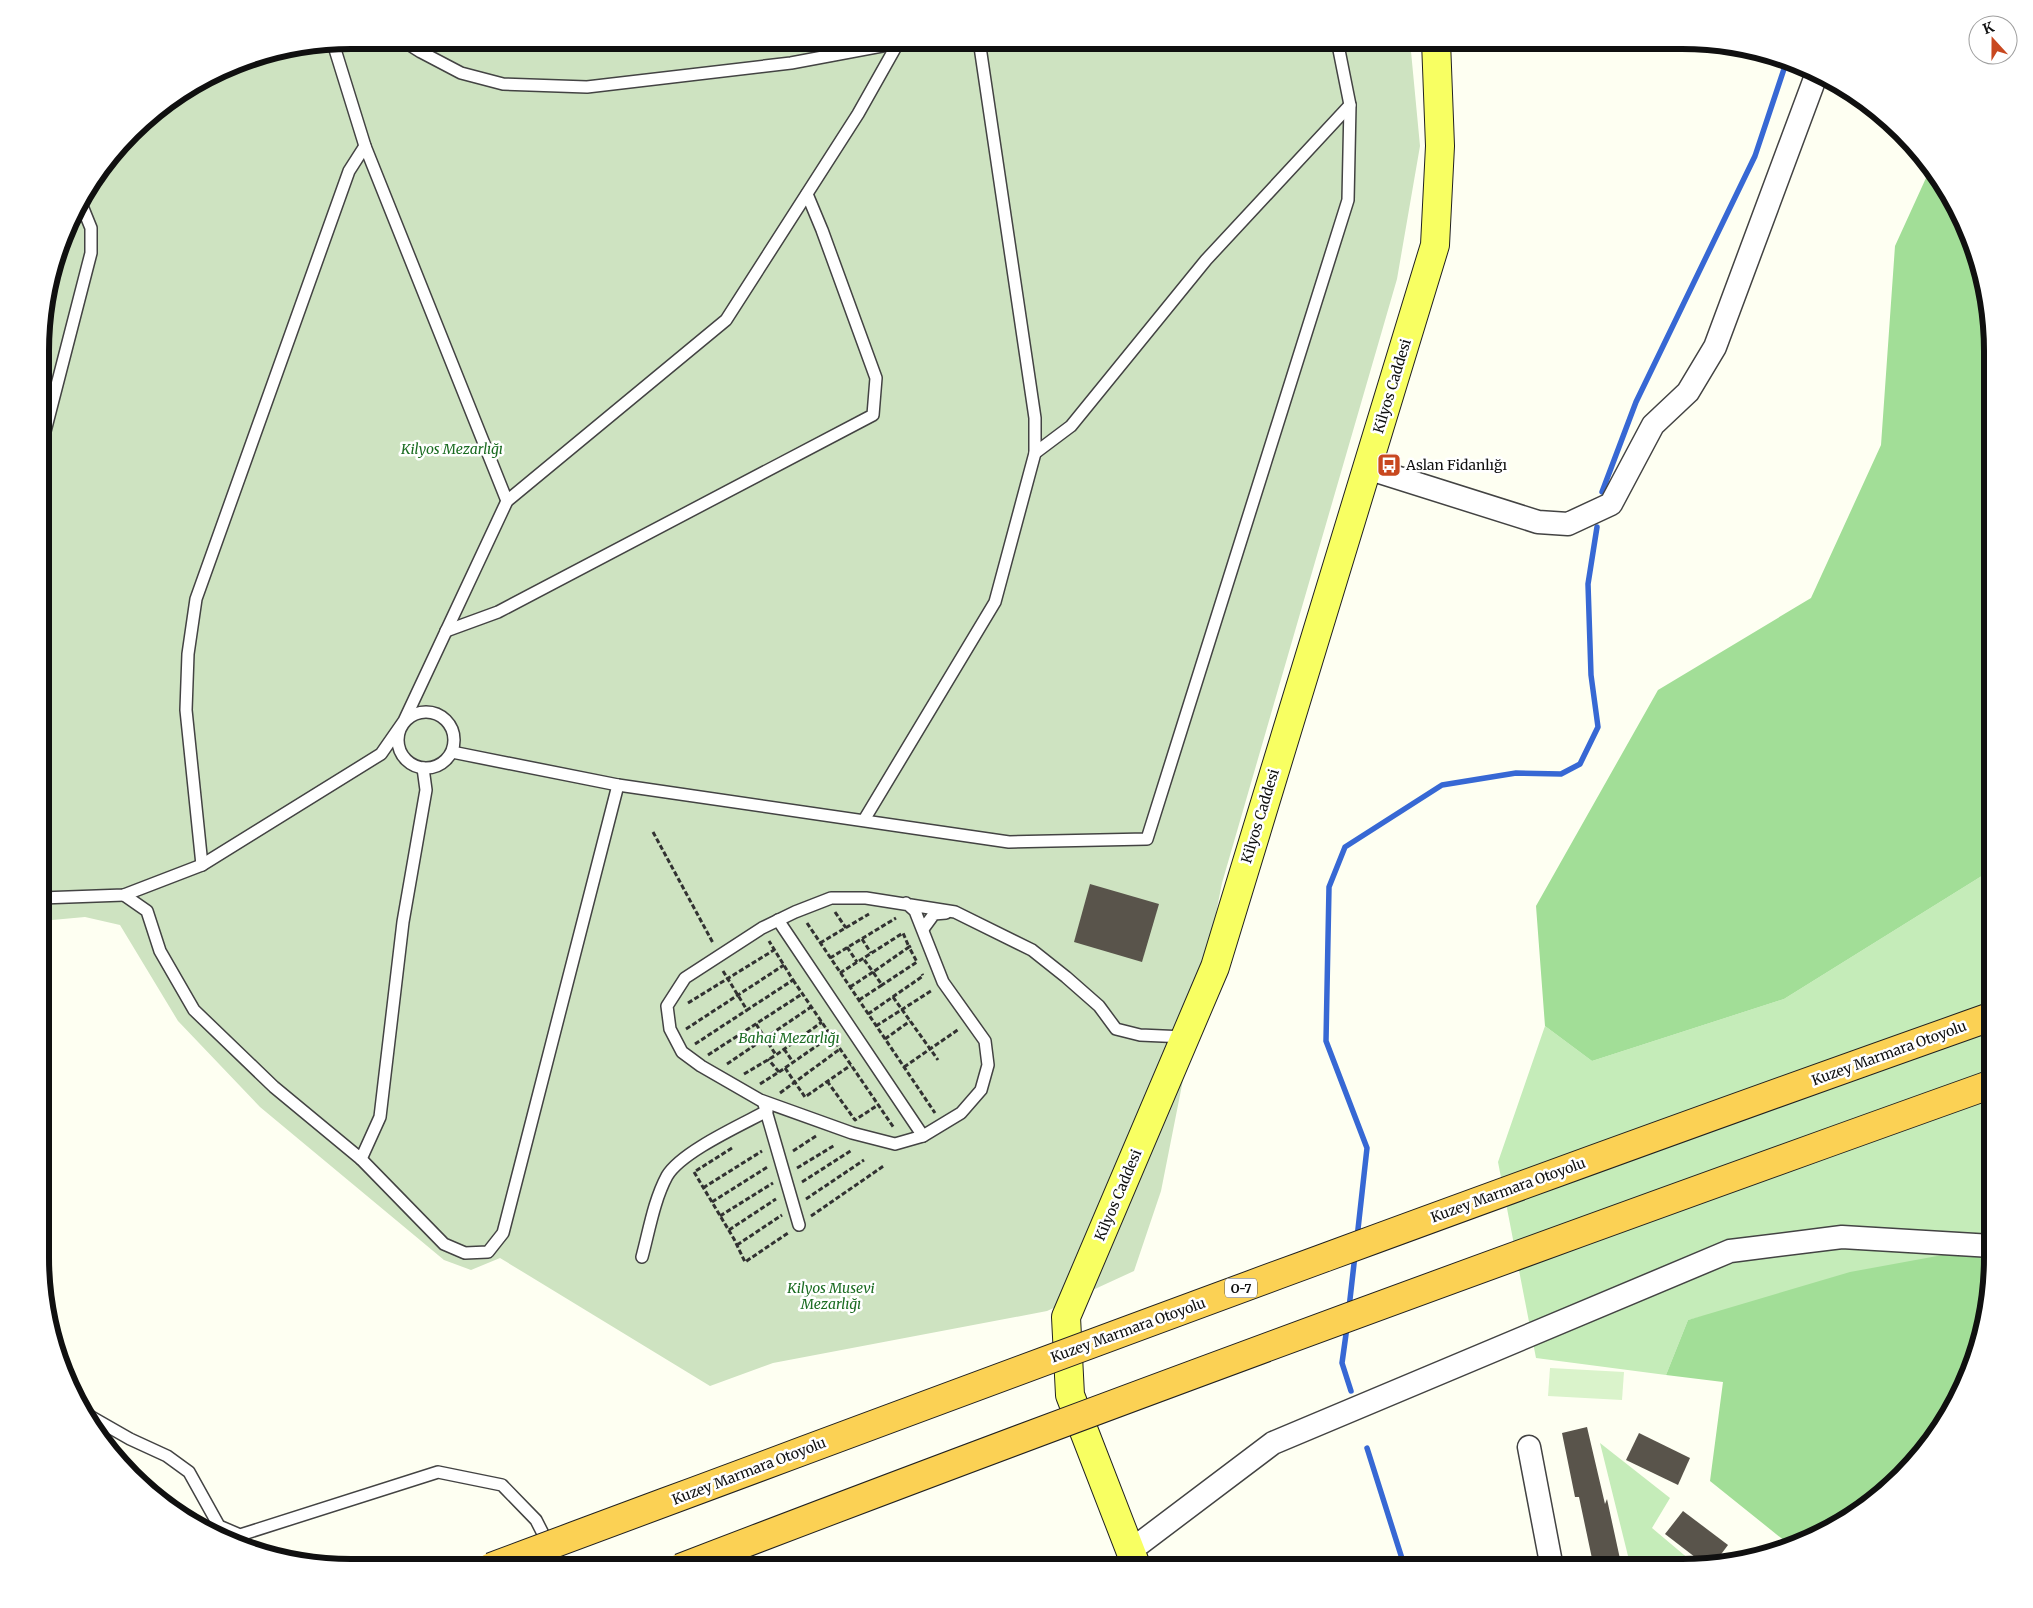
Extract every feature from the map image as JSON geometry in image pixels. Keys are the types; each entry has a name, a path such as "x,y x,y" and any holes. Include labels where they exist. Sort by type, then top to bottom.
{"highway":[{"name":"Kuzey Marmara Otoyolu","path":"512,1559 1113,1335 1652,1137 1984,1019"},
{"path":"703,1559 874,1493 1692,1191 1984,1087"}],"main road":[{"name":"Kilyos Caddesi","path":"1134,1559 1070,1395 1066,1317 1215,967 1435,245 1440,146 1436,49"}],"street":[{"path":"1367,468 1538,522 1568,524 1611,504 1653,425 1688,392 1715,347 1815,79"},
{"path":"1135,1559 1273,1443 1730,1250 1842,1237 1984,1246"},
{"path":"1529,1447 1550,1559"}],"lane":[{"path":"335,49 365,146 508,501"},
{"path":"416,49 461,73 502,84 587,87 791,63 864,49"},
{"path":"49,898 124,894 202,865 381,754 404,721 413,714 432,712 441,715 448,722 452,729 454,740 452,752 444,762 436,766 423,768 411,764 399,748 398,738 404,721 508,501 726,320 858,114 897,49"},
{"path":"864,820 996,602 1035,453 1035,418 980,49"},
{"path":"452,752 618,785 1009,842 1147,839 1348,200 1350,105 1339,49"},
{"path":"1035,453 1071,426 1206,260 1350,105"},
{"path":"202,865 186,710 188,654 196,599 348,171 365,146"},
{"path":"446,631 498,612 873,415 876,378 822,230 806,194"},
{"path":"49,416 91,253 92,228 84,210"},
{"path":"361,1159 380,1117 403,922 426,790 423,768"},
{"path":"124,894 147,911 160,951 194,1010 274,1087 361,1159 444,1244 465,1253 488,1252 503,1234 618,785"},
{"path":"909,905 925,934 944,982 985,1041 988,1065 981,1090 960,1113 923,1136 895,1144 852,1133 766,1105 696,1063 682,1052 670,1029 667,1006 685,978 762,928 798,910 831,898 866,898 955,912 1032,950 1099,1006 1116,1028 1140,1035 1185,1037"},
{"path":"925,934 934,914 955,912"},
{"path":"778,920 923,1136"},
{"path":"766,1105 775,1144 799,1225"},
{"path":"642,1257 656,1206 668,1175 688,1155 766,1105"},
{"path":"97,1420 130,1439 167,1456 190,1472 219,1526 240,1535 438,1472 502,1485 536,1520 556,1559"}],"path":[{"path":"653,832 728,979 747,1010"},
{"path":"820,943 890,901"},
{"path":"830,958 909,905"},
{"path":"798,910 942,1124"},
{"path":"762,928 802,994 904,1141"},
{"path":"840,973 903,933 923,976 932,990 876,1026"},
{"path":"850,987 910,947 925,934"},
{"path":"862,938 871,953"},
{"path":"847,947 857,962"},
{"path":"668,1015 774,950"},
{"path":"863,958 882,985"},
{"path":"859,1000 916,962"},
{"path":"674,1037 784,965"},
{"path":"868,1014 923,976"},
{"path":"682,1052 793,980"},
{"path":"696,1063 802,994"},
{"path":"893,997 938,1060"},
{"path":"713,1073 811,1007"},
{"path":"730,1083 776,1055 822,1022"},
{"path":"885,1039 910,1022"},
{"path":"756,1024 776,1055"},
{"path":"904,1067 958,1030"},
{"path":"747,1092 831,1036"},
{"path":"784,1049 793,1062"},
{"path":"766,1105 794,1081 840,1049"},
{"path":"768,1059 779,1072"},
{"path":"785,1068 805,1097 851,1065"},
{"path":"827,1082 855,1120 878,1105"},
{"path":"712,1202 816,1136"},
{"path":"740,1144 694,1172 734,1239 745,1262 885,1165"},
{"path":"703,1188 775,1144"}],"green space":[{"name":"Kilyos Mezarlığı","path":"331,49 1411,49 1420,146 1397,279 1222,883 1161,1191 1134,1271 1047,1311 773,1363 710,1386 500,1258 471,1270 444,1260 260,1107 178,1021 120,925 85,917 49,920 49,331 51,311 65,254 89,200 111,167 137,137 183,100 217,80 254,65 311,51"},
{"path":"1927,175 1953,217 1968,254 1982,311 1984,331 1984,875 1784,999 1592,1061 1545,1026 1536,906 1658,690 1811,598 1881,445 1895,246"},
{"path":"1984,875 1984,1248 1688,1320 1666,1375 1536,1358 1498,1162 1545,1026 1592,1061 1784,999"},
{"path":"1984,1247 1982,1297 1974,1335 1953,1391 1933,1425 1896,1471 1866,1497 1833,1519 1785,1541 1710,1481 1723,1382 1666,1375 1688,1320 1850,1272"},
{"path":"1550,1368 1624,1372 1622,1400 1548,1396"},
{"path":"1600,1443 1670,1498 1652,1528 1689,1559 1629,1559"}],"building":[{"path":"1090,884 1159,904 1142,962 1074,942"},
{"path":"1587,1427 1605,1504 1607,1499 1620,1559 1592,1559 1579,1497 1575,1497 1562,1433"},
{"path":"1639,1433 1690,1458 1678,1485 1626,1460"},
{"path":"1683,1511 1728,1545 1719,1557 1698,1559 1665,1534"}],"waterway":[{"path":"1602,492 1636,402 1755,156 1785,67"},
{"path":"1357,1238 1367,1148 1326,1041 1329,887 1345,847 1442,785 1516,773 1561,774 1580,764 1598,727 1591,675 1588,584 1597,527"},
{"path":"1349,1308 1355,1255"},
{"path":"1347,1327 1342,1363 1351,1391"},
{"path":"1367,1448 1402,1559"}],"place":[{"name":"Aslan Fidanlığı","path":"1389,465"}],"park label":[{"name":"Bahai Mezarlığı","path":"789,1038"},
{"name":"Kilyos Musevi Mezarlığı","path":"831,1296"}]}
